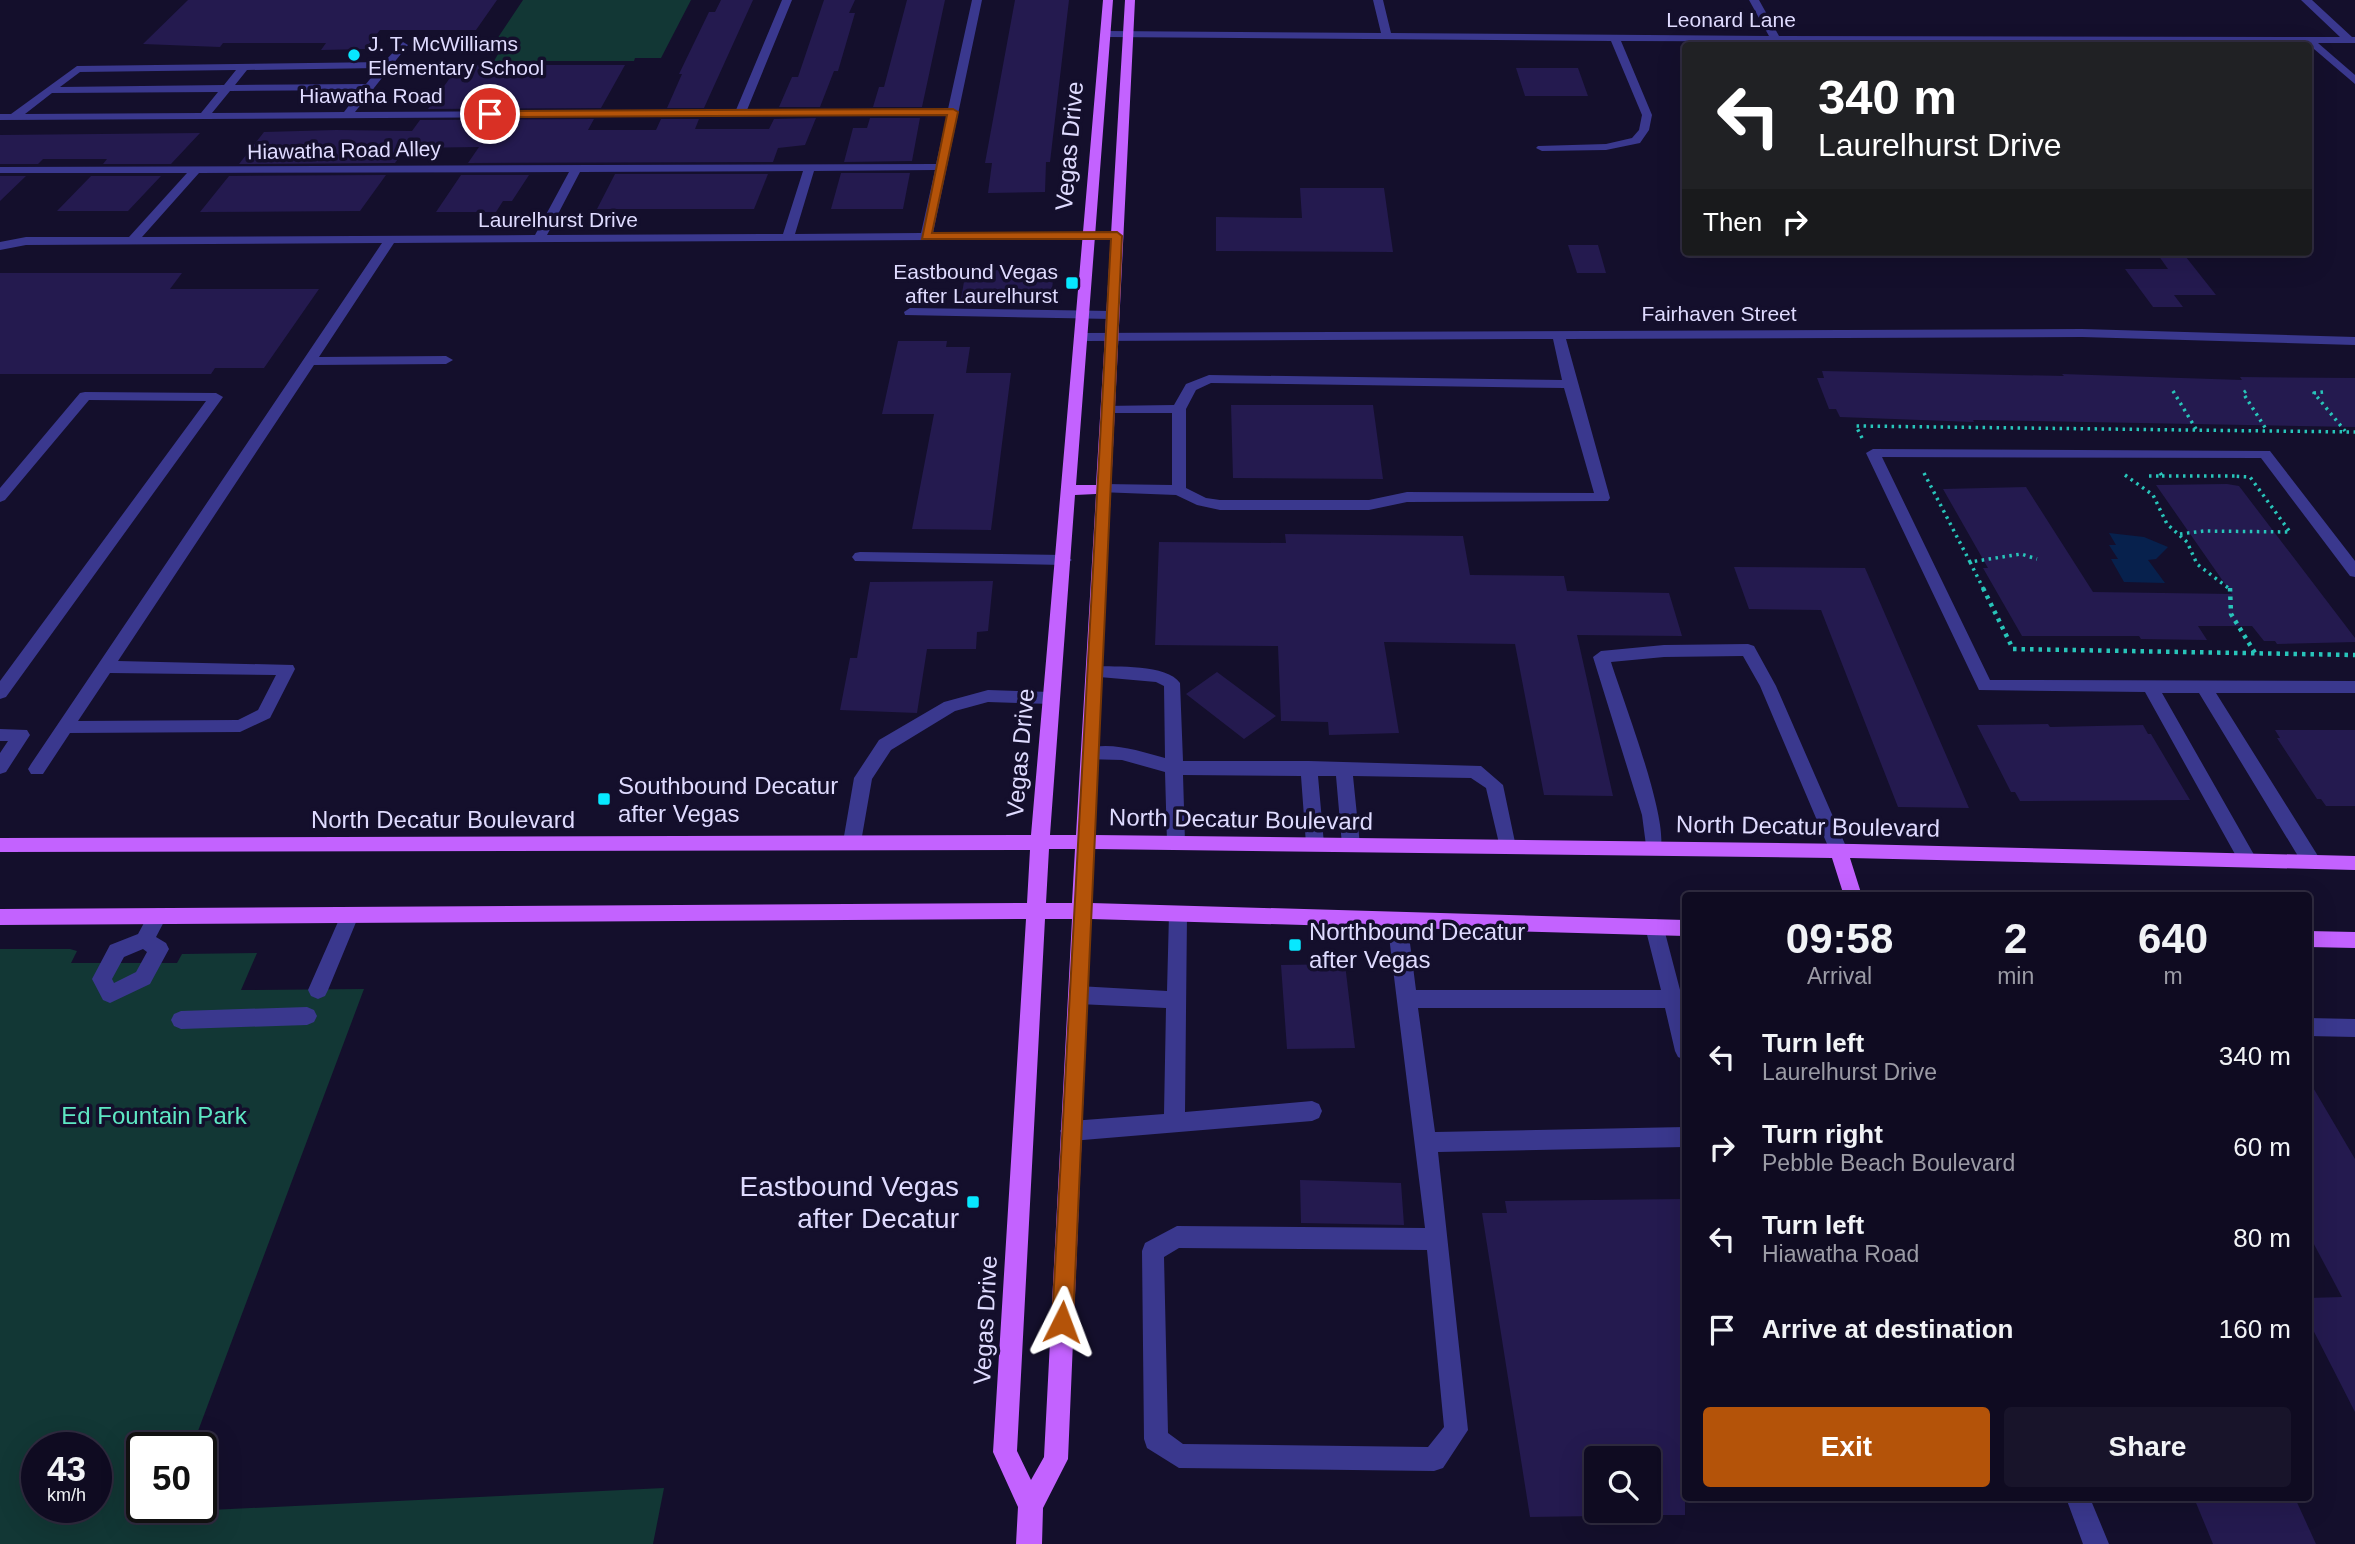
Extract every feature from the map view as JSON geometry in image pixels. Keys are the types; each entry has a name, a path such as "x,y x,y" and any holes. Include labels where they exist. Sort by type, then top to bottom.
{"main road":[{"name":"Vegas Drive","path":"1030,1544 1031,1506 1056,1459 1104,489 1083,337 1108,0"},
{"name":"Vegas Drive","path":"1031,1506 1005,1452 1040,841 1070,490 1111,337 1130,0"},
{"path":"1070,490 1104,489"},
{"name":"North Decatur Boulevard","path":"0,845 1085,841 1839,851 2355,863"},
{"path":"1839,851 1852,892"},
{"path":"0,917 1082,911 1682,928"},
{"path":"2312,939 2355,940"}],"street":[{"path":"740,113 787,0"},
{"path":"926,237 977,0"},
{"path":"1378,0 1387,36"},
{"path":"1754,0 1776,39"},
{"path":"2306,0 2352,40"},
{"name":"Leonard Lane","path":"1106,34 2352,40"},
{"path":"1542,148 1606,147 1636,141 1644,130 1647,115 1615,38"},
{"path":"2312,43 2355,81"},
{"path":"347,115 403,45"},
{"path":"15,117 77,69 387,65"},
{"path":"204,116 244,67"},
{"path":"49,90 369,87"},
{"name":"Hiawatha Road","path":"0,117 953,112"},
{"path":"788,237 810,166"},
{"path":"540,239 577,167"},
{"name":"Hiawatha Road Alley","path":"0,170 941,167"},
{"path":"132,241 195,171"},
{"name":"Laurelhurst Drive","path":"0,246 26,242 132,241 1117,236"},
{"path":"37,769 391,239"},
{"path":"910,312 1112,315"},
{"name":"Fairhaven Street","path":"1083,337 2082,333 2355,341"},
{"path":"1104,489 1180,489 1202,502 1220,505 1369,505 1407,498 1603,498 1558,334"},
{"path":"311,361 446,360"},
{"path":"1180,489 1179,409 1191,387 1209,379 1570,384"},
{"path":"0,497 85,396 216,397 0,693"},
{"path":"1092,409 1179,409"},
{"path":"2355,572 2265,454 1873,453 1985,686 2355,687"},
{"path":"860,557 1064,560"},
{"path":"1653,848 1651,815 1601,657 1664,651 1748,650 1768,686 1839,851"},
{"path":"66,727 240,726 264,714 286,669 105,667"},
{"path":"1094,673 1159,676 1172,683 1176,842"},
{"path":"2149,685 2248,860"},
{"path":"2204,687 2311,861"},
{"path":"852,842 863,778 885,745 950,706 988,696 1052,698"},
{"path":"0,735 21,735 0,767"},
{"path":"1090,754 1122,753 1176,768 1475,771 1494,785 1507,847"},
{"path":"1309,768 1315,844"},
{"path":"1344,769 1352,845"},
{"path":"1174,1123 1178,914"},
{"path":"318,990 351,915"},
{"path":"145,940 158,916"},
{"path":"1397,920 1437,1239 1456,1430 1434,1459 1179,1456 1156,1438 1153,1251 1177,1237 1437,1239"},
{"path":"1655,927 1682,1038"},
{"path":"1078,995 1176,1000"},
{"path":"1407,999 1673,999"},
{"path":"181,1020 307,1016"},
{"path":"2312,1027 2355,1028"},
{"path":"1071,1131 1312,1111"},
{"path":"1425,1142 1682,1137"},
{"path":"2079,1501 2096,1544"}],"path":[{"path":"2173,391 2195,429"},
{"path":"2246,391 2243,393 2266,430"},
{"path":"2323,392 2314,393 2345,432"},
{"path":"1873,453 1856,426 2355,432"},
{"path":"2146,454 2162,476"},
{"path":"1936,473 1923,473 2012,649 2355,654"},
{"path":"2114,475 2250,477 2290,532 2204,531 2179,534"},
{"path":"2125,475 2146,488 2167,524 2187,542 2197,564 2207,574 2231,589 2227,601 2228,610 2255,653"},
{"path":"1970,562 2021,554 2037,559"}],"green space":[{"path":"523,0 691,0 661,58 635,58 634,61 494,61 501,49 491,48"},
{"name":"Ed Fountain Park","path":"0,949 70,949 77,951 71,963 177,963 182,954 257,953 241,990 364,989 198,1432 126,1432 126,1523 217,1523 217,1510 664,1488 653,1544 0,1544"}],"water":[{"path":"2109,533 2144,537 2168,547 2156,559 2148,560 2165,583 2124,582 2111,559 2118,559 2109,545 2116,545"}],"building":[{"path":"188,0 497,0 476,30 380,30 365,49 321,50 326,43 223,43 220,47 143,44"},
{"path":"721,0 753,0 704,108 667,108 682,74 679,74 709,12 715,12"},
{"path":"824,0 855,0 849,13 855,13 838,71 834,71 820,107 779,107 792,77 798,77"},
{"path":"907,0 945,0 922,107 873,107 879,87 884,87"},
{"path":"1015,0 1069,0 1050,162 1046,162 1045,192 988,193 992,163 985,163"},
{"path":"459,65 625,65 601,108 428,109"},
{"path":"1516,68 1578,68 1588,96 1525,96"},
{"path":"816,118 805,145 778,148 773,162 468,163 479,147 406,148 395,163 239,164 264,132 412,131 420,120 594,119 588,130 656,130 661,119 699,119 695,129 769,129 774,119"},
{"path":"870,118 920,118 912,161 844,162 853,128 867,128"},
{"path":"200,133 171,164 103,164 107,159 43,159 38,164 0,164 0,135"},
{"path":"841,173 910,173 903,209 831,209"},
{"path":"615,174 768,174 754,209 597,209"},
{"path":"386,175 360,211 200,212 229,176"},
{"path":"461,175 529,175 512,201 503,201 496,212 436,212"},
{"path":"0,176 26,176 0,201"},
{"path":"91,176 161,176 128,211 57,211"},
{"path":"1300,188 1384,188 1393,252 1216,251 1216,217 1302,218"},
{"path":"1568,245 1598,245 1606,273 1577,273"},
{"path":"2159,256 2185,256 2216,295 2174,295 2183,307 2153,307 2125,269 2168,269"},
{"path":"966,270 1054,271 1051,299 961,299"},
{"path":"0,273 182,273 170,289 319,289 264,368 215,368 211,374 0,374"},
{"path":"898,341 947,341 946,347 970,347 966,373 1011,373 991,530 912,529 934,414 882,414"},
{"path":"1822,371 2064,376 2062,374 2242,380 2240,377 2355,378 2355,427 1973,420 1974,422 1840,417 1836,409 1829,409 1817,378 1824,378"},
{"path":"1231,405 1373,405 1383,479 1233,478"},
{"path":"2156,485 2239,486 2355,638 2355,642 2277,644 2275,641 2264,641 2252,626 2198,626 2207,640 2141,639 2139,636 2022,636 1983,568 1988,568 1943,489 2026,487 2093,592 2232,594"},
{"path":"1285,534 1463,536 1470,575 1564,576 1567,591 1669,593 1682,636 1577,635 1613,796 1544,795 1515,644 1384,642 1399,733 1329,735 1328,722 1281,721 1278,646 1155,645 1159,542 1286,543"},
{"path":"1734,567 1865,568 1969,808 1898,807 1821,610 1749,609"},
{"path":"993,581 988,631 977,632 976,649 927,649 917,713 840,710 850,658 857,658 870,582"},
{"path":"1217,672 1276,716 1244,739 1186,694"},
{"path":"2048,724 2050,727 2143,725 2190,800 2020,801 2015,792 2011,792 1977,725"},
{"path":"2275,730 2355,730 2355,806 2326,806 2321,799 2317,799 2277,738 2280,738"},
{"path":"1345,964 1355,1048 1287,1049 1281,965"},
{"path":"2312,1086 2355,1159 2355,1412 2312,1328 2312,1298 2342,1297 2312,1241"},
{"path":"1300,1180 1401,1183 1404,1225 1301,1223"},
{"path":"1682,1199 1682,1501 1685,1501 1685,1515 1661,1515 1661,1446 1584,1446 1584,1516 1530,1517 1482,1213 1507,1213 1505,1201"},
{"path":"2195,1501 2296,1501 2316,1544 2213,1544"}],"place":[{"name":"J. T. McWilliams Elementary School","path":"354,55"},
{"name":"Eastbound Vegas after Laurelhurst","path":"1072,283"},
{"name":"Southbound Decatur after Vegas","path":"604,799"},
{"name":"Northbound Decatur after Vegas","path":"1295,945"},
{"name":"Eastbound Vegas after Decatur","path":"973,1202"}],"route":[{"path":"490,114 953,112 926,237 1117,236 1062,1322"}]}
